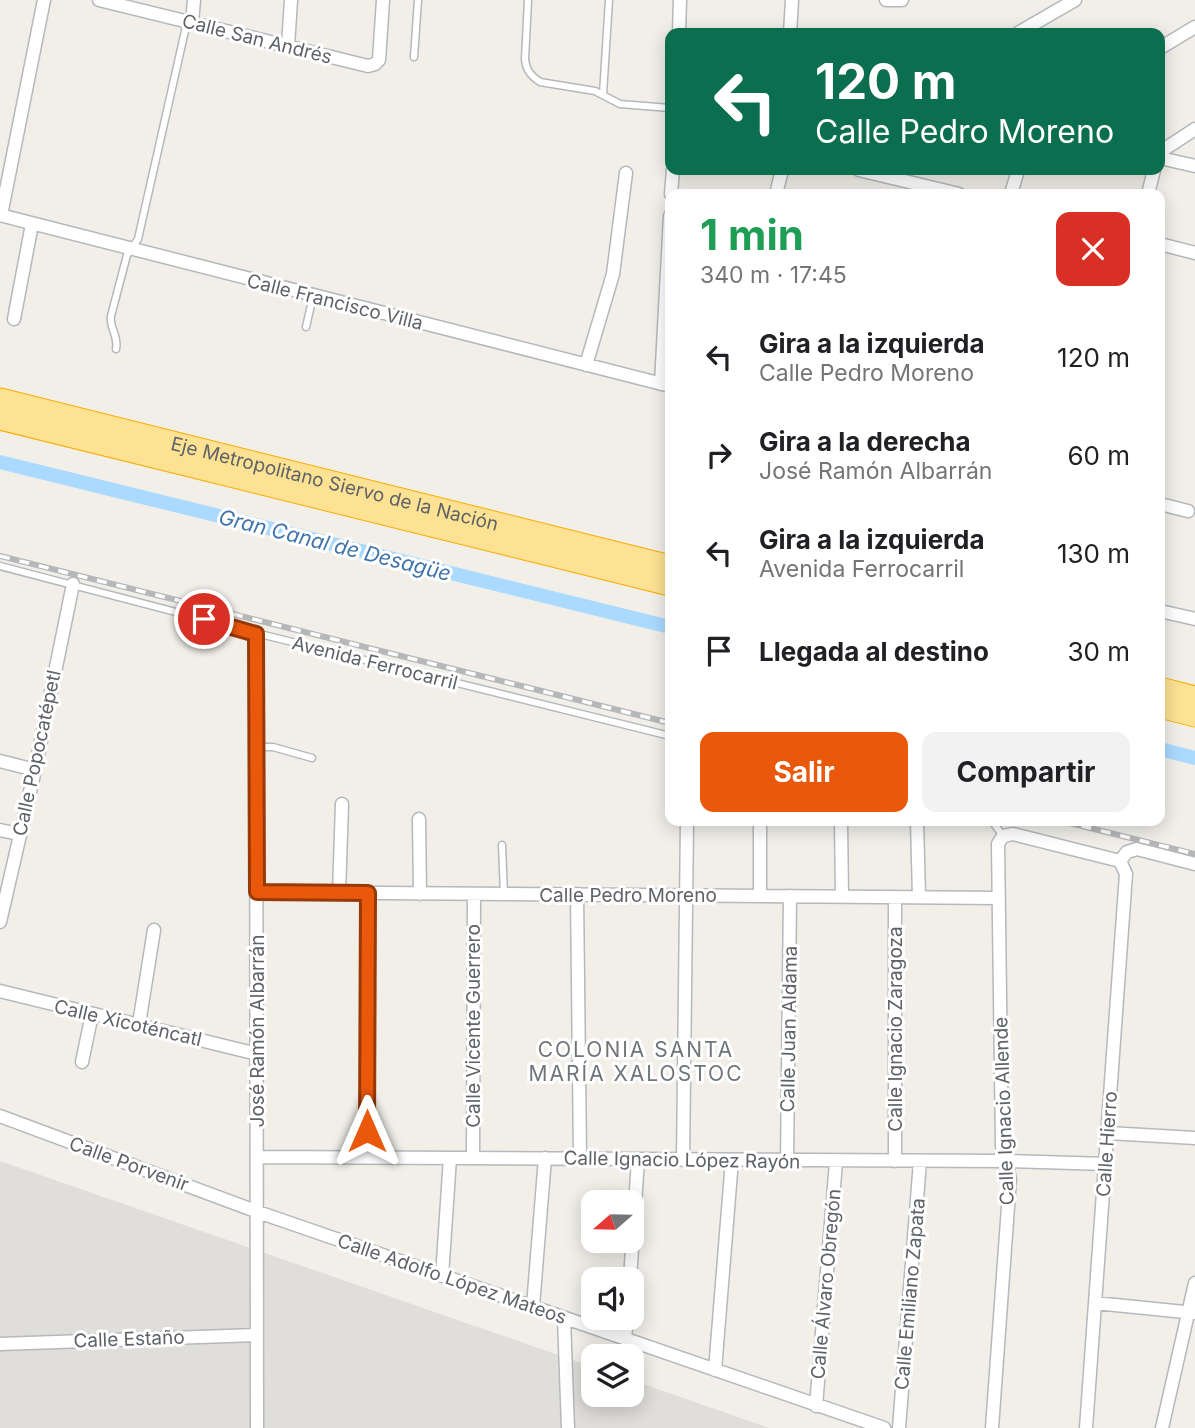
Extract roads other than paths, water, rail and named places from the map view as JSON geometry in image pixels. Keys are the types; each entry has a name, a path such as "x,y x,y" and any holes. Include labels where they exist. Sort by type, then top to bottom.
{"highway":[{"name":"Eje Metropolitano Siervo de la Nación","path":"0,400 665,566"},
{"name":"Eje Metropolitano Siervo de la Nación","path":"0,418 665,583"},
{"path":"1165,690 1195,698"},
{"path":"1165,707 1195,715"}],"street":[{"path":"0,215 44,0"},
{"name":"Calle San Andrés","path":"101,0 368,66 375,65 379,60 383,0"},
{"path":"189,23 194,0"},
{"path":"288,46 291,0"},
{"path":"679,28 680,0"},
{"path":"790,28 792,0"},
{"path":"886,0 902,0"},
{"path":"1026,28 1074,0"},
{"path":"1165,45 1195,27"},
{"path":"1165,151 1195,129"},
{"path":"1165,157 1195,166"},
{"path":"586,365 613,274 626,173"},
{"path":"880,175 938,189"},
{"name":"Calle Francisco Villa","path":"0,215 665,385"},
{"path":"14,320 32,224"},
{"path":"1165,245 1195,253"},
{"path":"1165,505 1188,511"},
{"name":"Calle Popocatépetl","path":"0,922 35,770 73,584"},
{"path":"1165,612 1195,619"},
{"name":"José Ramón Albarrán","path":"256,634 257,1428"},
{"path":"0,761 35,770"},
{"path":"339,892 342,804"},
{"path":"419,819 420,894"},
{"path":"683,1160 687,826"},
{"path":"760,826 760,896"},
{"path":"841,826 842,897"},
{"path":"917,826 919,897"},
{"path":"0,830 19,834"},
{"path":"1003,836 1013,834 1120,861 1127,852 1137,849 1195,864"},
{"name":"Calle Ignacio Allende","path":"992,1428 1010,1179 1002,1146 998,844 1003,836"},
{"name":"Calle Hierro","path":"1086,1428 1126,874 1120,861"},
{"name":"Calle Pedro Moreno","path":"257,892 999,898"},
{"path":"367,1157 368,893"},
{"name":"Calle Vicente Guerrero","path":"472,1158 474,894"},
{"path":"577,894 580,1158"},
{"name":"Calle Juan Aldama","path":"787,1161 790,896"},
{"name":"Calle Ignacio Zaragoza","path":"895,897 895,1161"},
{"path":"139,1024 154,930"},
{"name":"Calle Xicoténcatl","path":"0,991 257,1054"},
{"path":"82,1062 92,1014"},
{"name":"Calle Porvenir","path":"0,1116 258,1212"},
{"path":"1108,1133 1195,1138"},
{"name":"Calle Ignacio López Rayón","path":"258,1157 1006,1161 1106,1164"},
{"path":"442,1276 450,1158"},
{"path":"533,1306 545,1158"},
{"path":"630,1267 638,1160"},
{"path":"715,1370 732,1160"},
{"name":"Calle Emiliano Zapata","path":"899,1428 920,1161"},
{"name":"Calle Álvaro Obregón","path":"816,1406 836,1162"},
{"name":"Calle Adolfo López Mateos","path":"258,1212 884,1428"},
{"path":"1161,1428 1192,1313 1195,1283"},
{"path":"1095,1303 1192,1313"},
{"path":"564,1318 568,1428"},
{"path":"625,1339 626,1330"},
{"name":"Calle Estaño","path":"0,1344 257,1335"}],"lane":[{"path":"414,57 418,0"},
{"path":"528,0 525,59 530,73 540,82 603,94 620,104 665,107"},
{"path":"603,94 609,0"},
{"path":"116,349 117,337 110,321 127,255 138,239 189,23"},
{"path":"306,327 313,296"},
{"name":"Avenida Ferrocarril","path":"0,566 256,634 665,735"},
{"path":"257,747 273,747 312,758"},
{"path":"996,826 1003,836"},
{"path":"502,845 504,894"}],"waterway":[{"name":"Gran Canal de Desagüe","path":"0,462 665,626"},
{"name":"Gran Canal de Desagüe","path":"1165,750 1195,758"}],"railway":[{"path":"0,556 665,722"},
{"path":"1082,826 1195,854"}],"district":[{"name":"COLONIA SANTA MARÍA XALOSTOC","path":"636,1061"}]}
